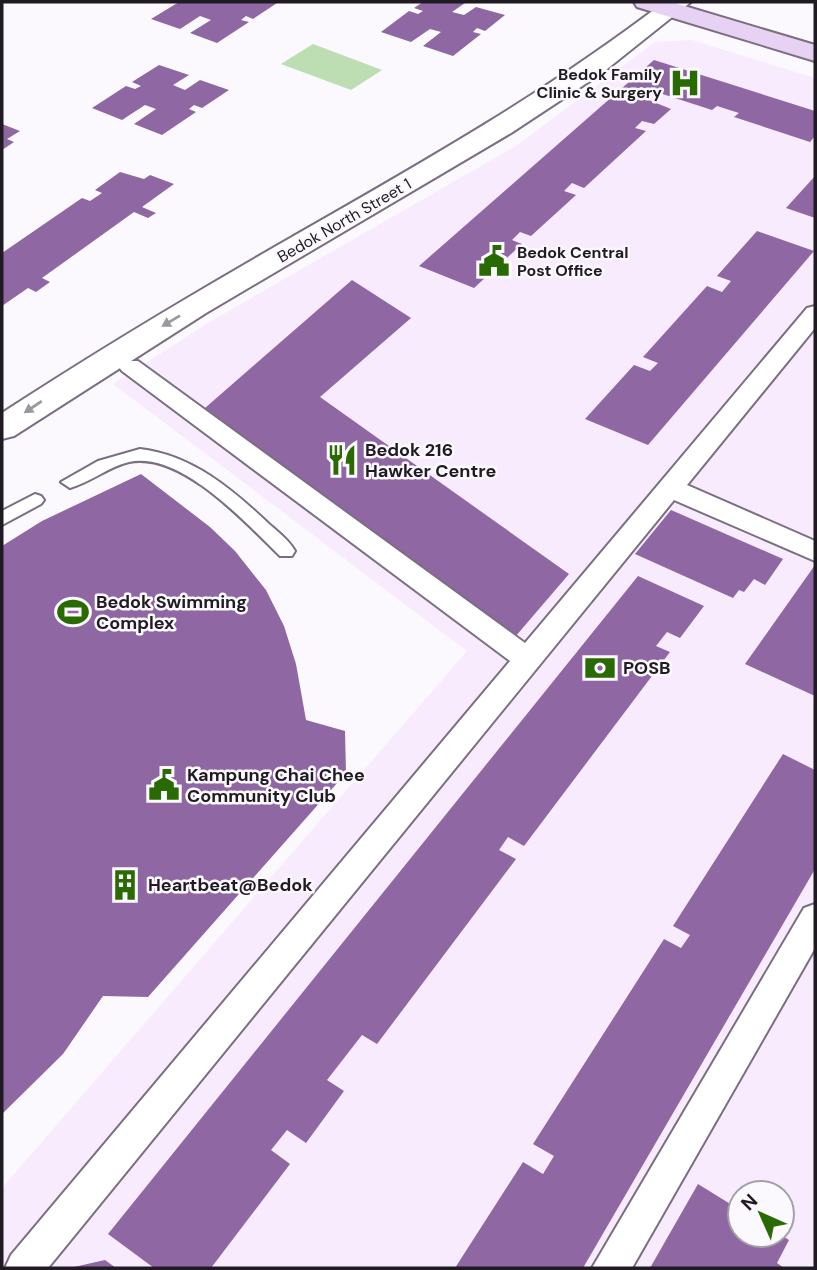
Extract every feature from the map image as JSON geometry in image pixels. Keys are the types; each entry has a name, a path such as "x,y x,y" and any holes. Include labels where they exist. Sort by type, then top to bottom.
{"main road":[{"path":"664,3 815,40"},
{"path":"664,3 815,53"}],"street":[{"name":"Bedok North Street 1","path":"2,401 133,319 499,109 664,3"},
{"name":"Bedok North Street 1","path":"2,428 115,355 513,120 582,74 664,3"},
{"path":"24,1268 815,313"},
{"path":"130,366 528,660"},
{"path":"670,488 815,552"},
{"path":"611,1268 815,918"}],"lane":[{"path":"70,482 124,457 160,456 185,468 220,494 286,551"},
{"path":"2,519 35,500"}],"shaded area":[{"path":"692,40 815,78 815,1268 2,1268 2,1188 467,651 113,384 211,321 516,146 655,42"}],"green space":[{"path":"313,44 382,70 351,90 281,64"}],"building":[{"path":"179,2 277,3 253,19 246,16 241,20 249,22 217,43 190,33 211,20 200,16 180,29 151,19"},
{"path":"423,2 465,3 452,12 464,15 476,7 505,15 485,31 477,28 473,32 481,34 453,56 423,46 441,32 430,29 411,42 381,32 409,11 418,14 423,11 414,8"},
{"path":"654,60 815,111 815,136 810,142 734,117 739,113 717,106 712,110 641,87 634,94 671,109 654,124 642,121 635,128 646,131 584,188 572,183 564,191 576,195 531,236 520,232 512,240 522,244 474,288 419,266"},
{"path":"159,65 189,75 173,85 185,90 200,80 229,90 202,108 194,105 189,109 196,112 162,135 134,124 156,109 145,105 122,120 92,108 126,86 135,89 141,86 132,82"},
{"path":"2,124 20,131 7,139 14,142 2,150"},
{"path":"120,172 144,179 150,175 174,184 142,207 156,213 148,218 134,212 42,278 50,282 36,292 28,288 2,306 2,253 82,198 90,201 102,193 95,190"},
{"path":"815,176 815,218 786,208"},
{"path":"757,231 814,251 648,445 585,419 634,365 650,371 658,363 643,357 707,286 722,292 731,281 717,276"},
{"name":"Bedok 216 Hawker Centre","path":"352,280 411,318 320,397 569,574 515,637 205,408"},
{"name":"Heartbeat@Bedok","path":"141,474 210,527 235,551 266,590 284,626 296,664 306,720 345,731 346,773 148,997 103,996 63,1054 2,1114 2,546 42,521"},
{"path":"671,510 783,559 765,585 754,579 744,592 739,590 733,598 635,554"},
{"path":"815,565 815,696 745,664"},
{"path":"638,576 704,606 680,638 667,632 656,646 670,652 524,846 508,837 499,850 516,859 377,1044 362,1035 327,1080 344,1091 306,1143 287,1130 271,1150 290,1164 211,1268 154,1268 108,1234"},
{"path":"783,754 815,770 815,869 583,1268 455,1268 523,1162 543,1174 554,1156 533,1144 664,939 681,948 690,935 673,926"},
{"path":"698,1184 726,1201 726,1249 784,1249 777,1263 784,1268 650,1268"},
{"path":"105,1260 116,1268 74,1268 74,1267"}],"place":[{"name":"Bedok Family Clinic & Surgery","path":"685,83"},
{"name":"Bedok Central Post Office","path":"494,261"},
{"name":"Bedok 216 Hawker Centre","path":"342,460"},
{"name":"Bedok Swimming Complex","path":"73,612"},
{"name":"POSB","path":"600,668"},
{"name":"Kampung Chai Chee Community Club","path":"164,785"},
{"name":"Heartbeat@Bedok","path":"125,885"}]}
